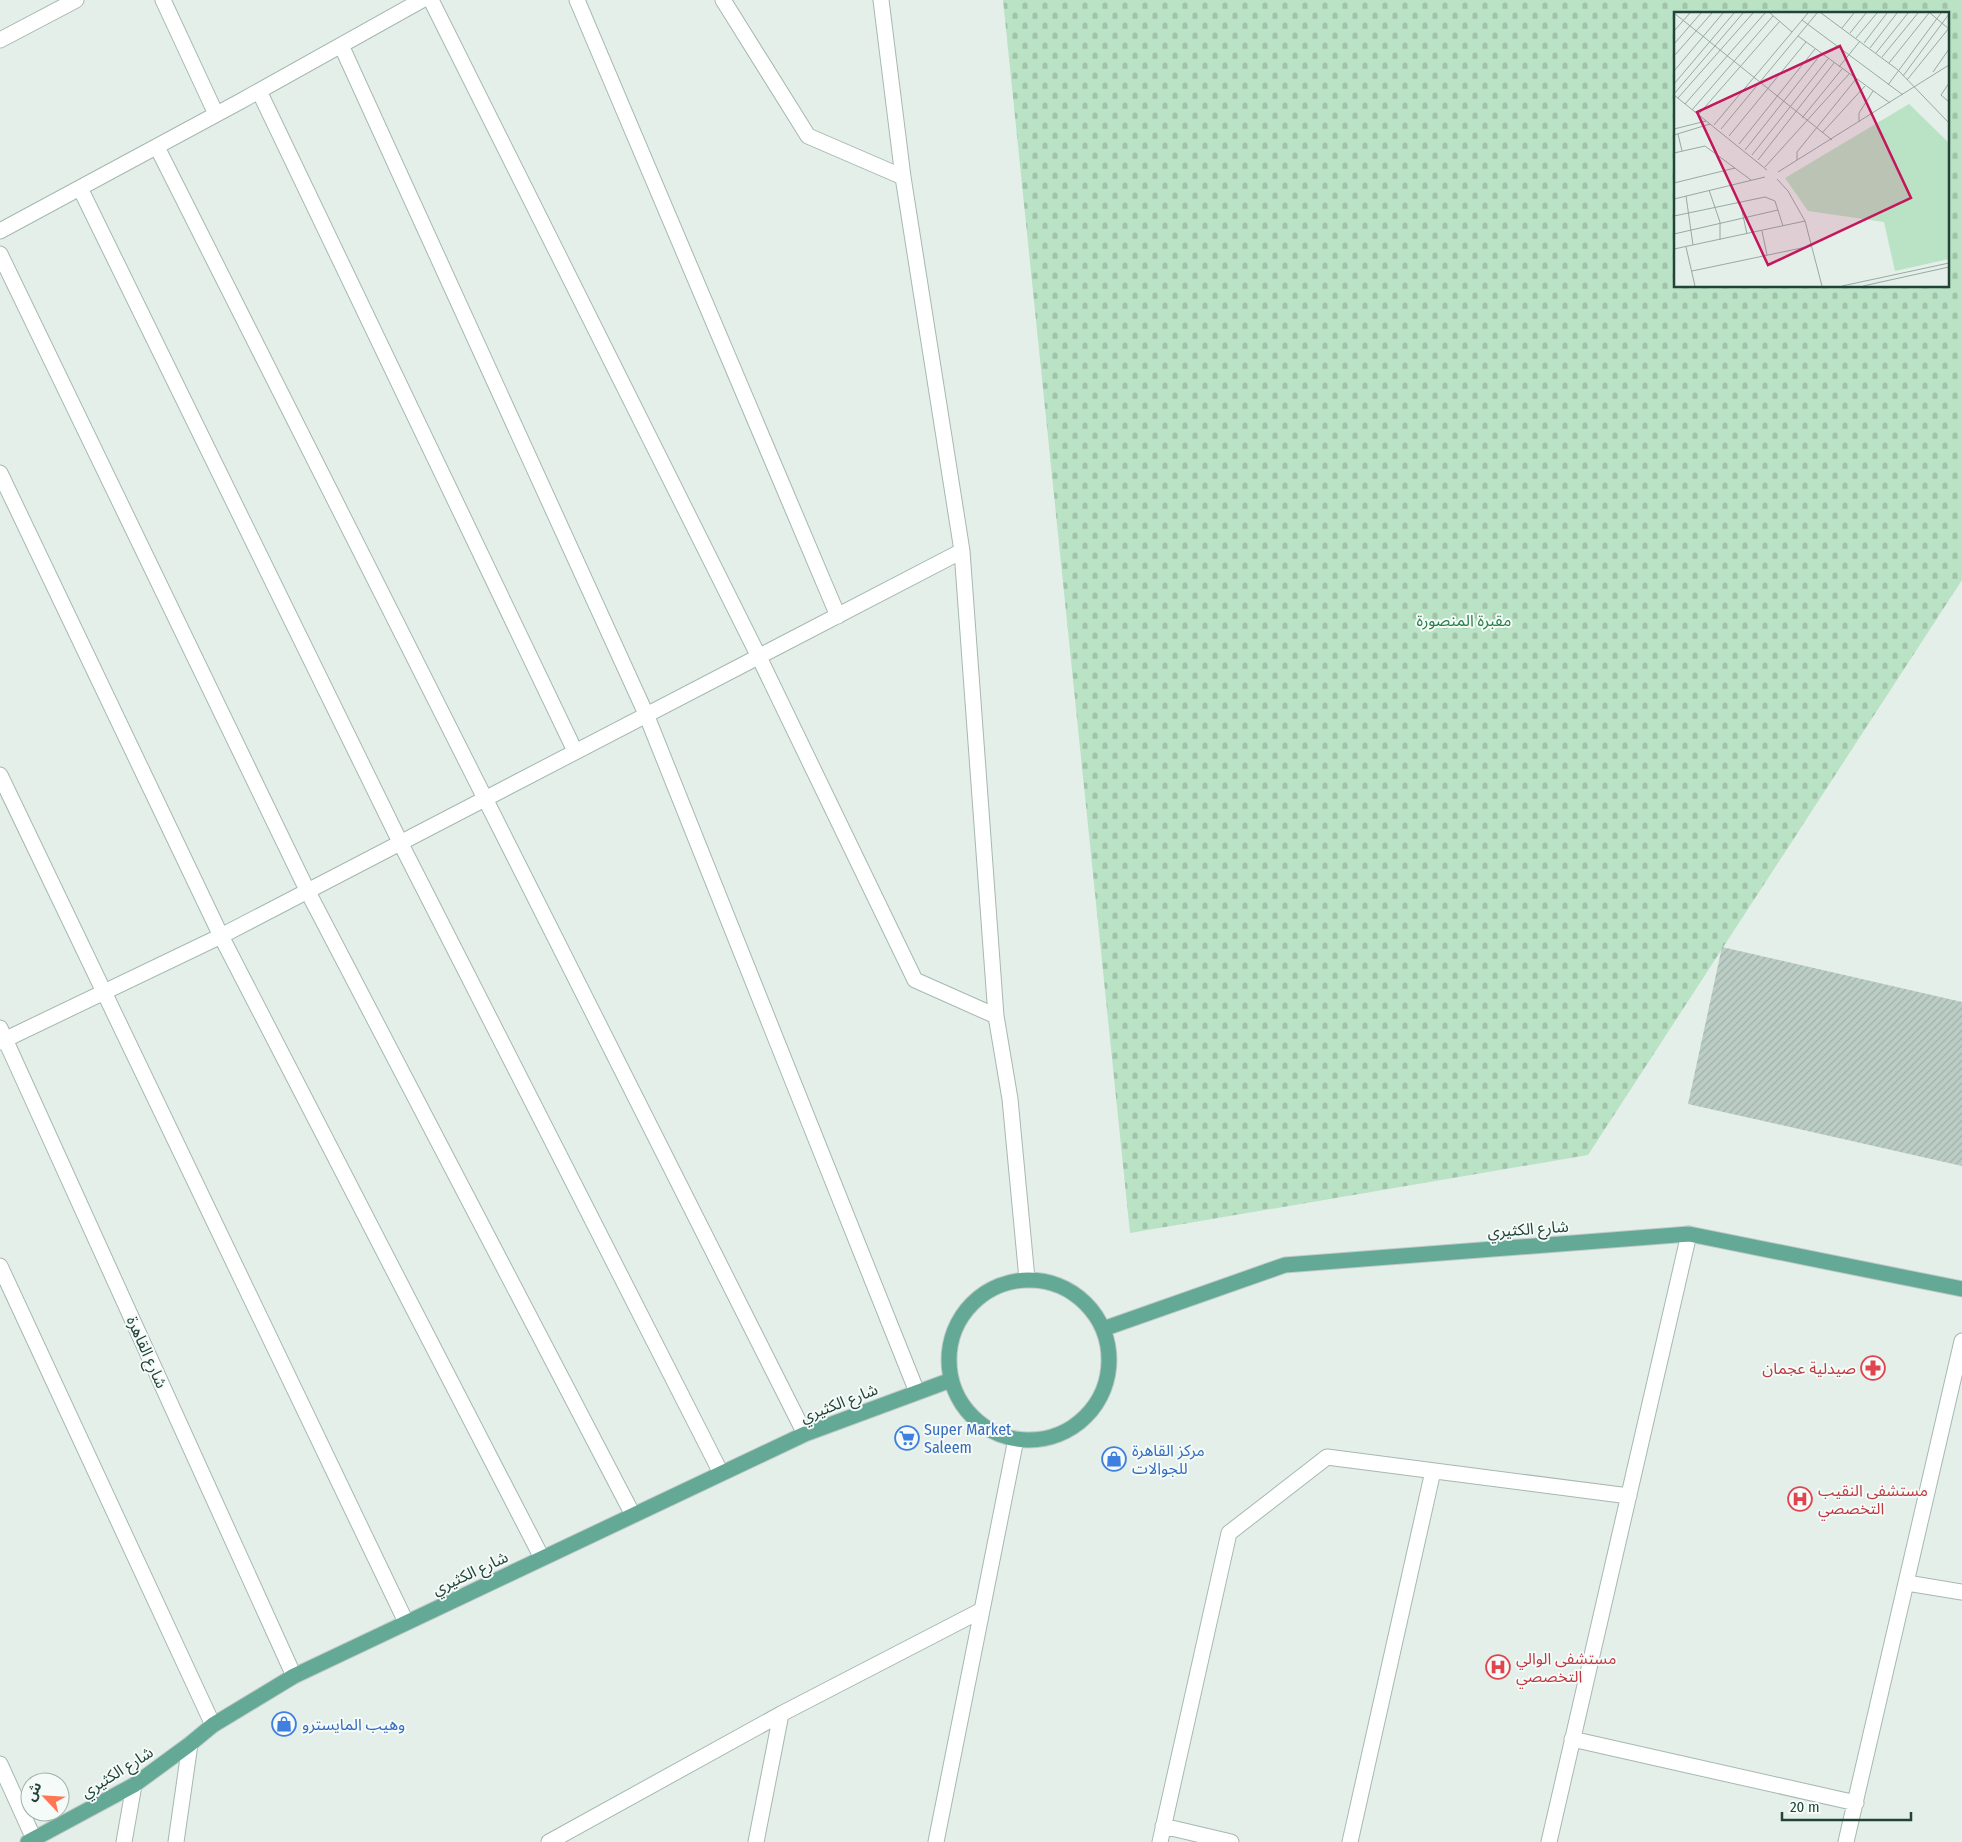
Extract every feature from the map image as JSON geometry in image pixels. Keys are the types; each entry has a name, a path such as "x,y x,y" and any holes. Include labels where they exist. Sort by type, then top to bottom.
{"main road":[{"name":"شارع الكثيري","path":"1103,1329 1285,1265 1689,1234 1962,1289"},
{"path":"1027,1279 1046,1281 1073,1292 1094,1312 1103,1329 1109,1352 1107,1377 1098,1400 1083,1419 1063,1433 1040,1440 1016,1439 994,1433 974,1419 960,1401 951,1380 949,1359 951,1339 959,1320 972,1304 988,1291 1006,1282 1027,1279"},
{"name":"شارع الكثيري","path":"31,1841 134,1785 213,1725 294,1676 805,1434 951,1380"}],"street":[{"path":"0,40 76,0"},
{"path":"163,0 216,114"},
{"path":"0,231 422,0"},
{"path":"431,0 759,657 915,980 996,1016"},
{"path":"577,0 838,616"},
{"path":"723,0 808,136 902,176"},
{"path":"881,0 902,176 962,551 996,1016 1010,1098 1027,1279"},
{"path":"341,46 646,714 917,1392"},
{"path":"258,91 575,751"},
{"path":"156,146 805,1434"},
{"path":"80,188 401,844 721,1474"},
{"path":"0,254 308,892 633,1515"},
{"path":"0,473 221,936 542,1558"},
{"path":"2,1037 105,993 308,892 486,800 575,751 962,551"},
{"path":"0,775 406,1622"},
{"name":"شارع القاهرة","path":"2,1037 294,1676"},
{"path":"1549,1842 1689,1234"},
{"path":"0,1266 213,1725"},
{"path":"1846,1842 1962,1341"},
{"path":"936,1842 1016,1439"},
{"path":"1160,1842 1228,1533 1327,1457 1629,1496"},
{"path":"1350,1842 1433,1471"},
{"path":"1906,1583 1962,1592"},
{"path":"549,1842 781,1714 982,1610"},
{"path":"756,1842 781,1714"},
{"path":"1572,1739 1856,1803"},
{"path":"176,1842 190,1744"},
{"path":"0,1764 31,1841"},
{"path":"124,1842 134,1785"},
{"path":"1163,1826 1232,1842"}],"green space":[{"name":"مقبرة المنصورة","path":"1003,0 1962,0 1962,580 1588,1155 1130,1233"}],"building":[{"path":"1722,947 1962,1002 1962,1166 1688,1104"}],"place":[{"name":"صيدلية عجمان","path":"1873,1368"},
{"name":"Super Market Saleem","path":"907,1438"},
{"name":"مركز القاهرة للجوالات","path":"1114,1459"},
{"name":"مستشفى النقيب التخصصي","path":"1800,1499"},
{"name":"مستشفى الوالي التخصصي","path":"1498,1667"},
{"name":"وهيب المايسترو","path":"284,1724"}]}
